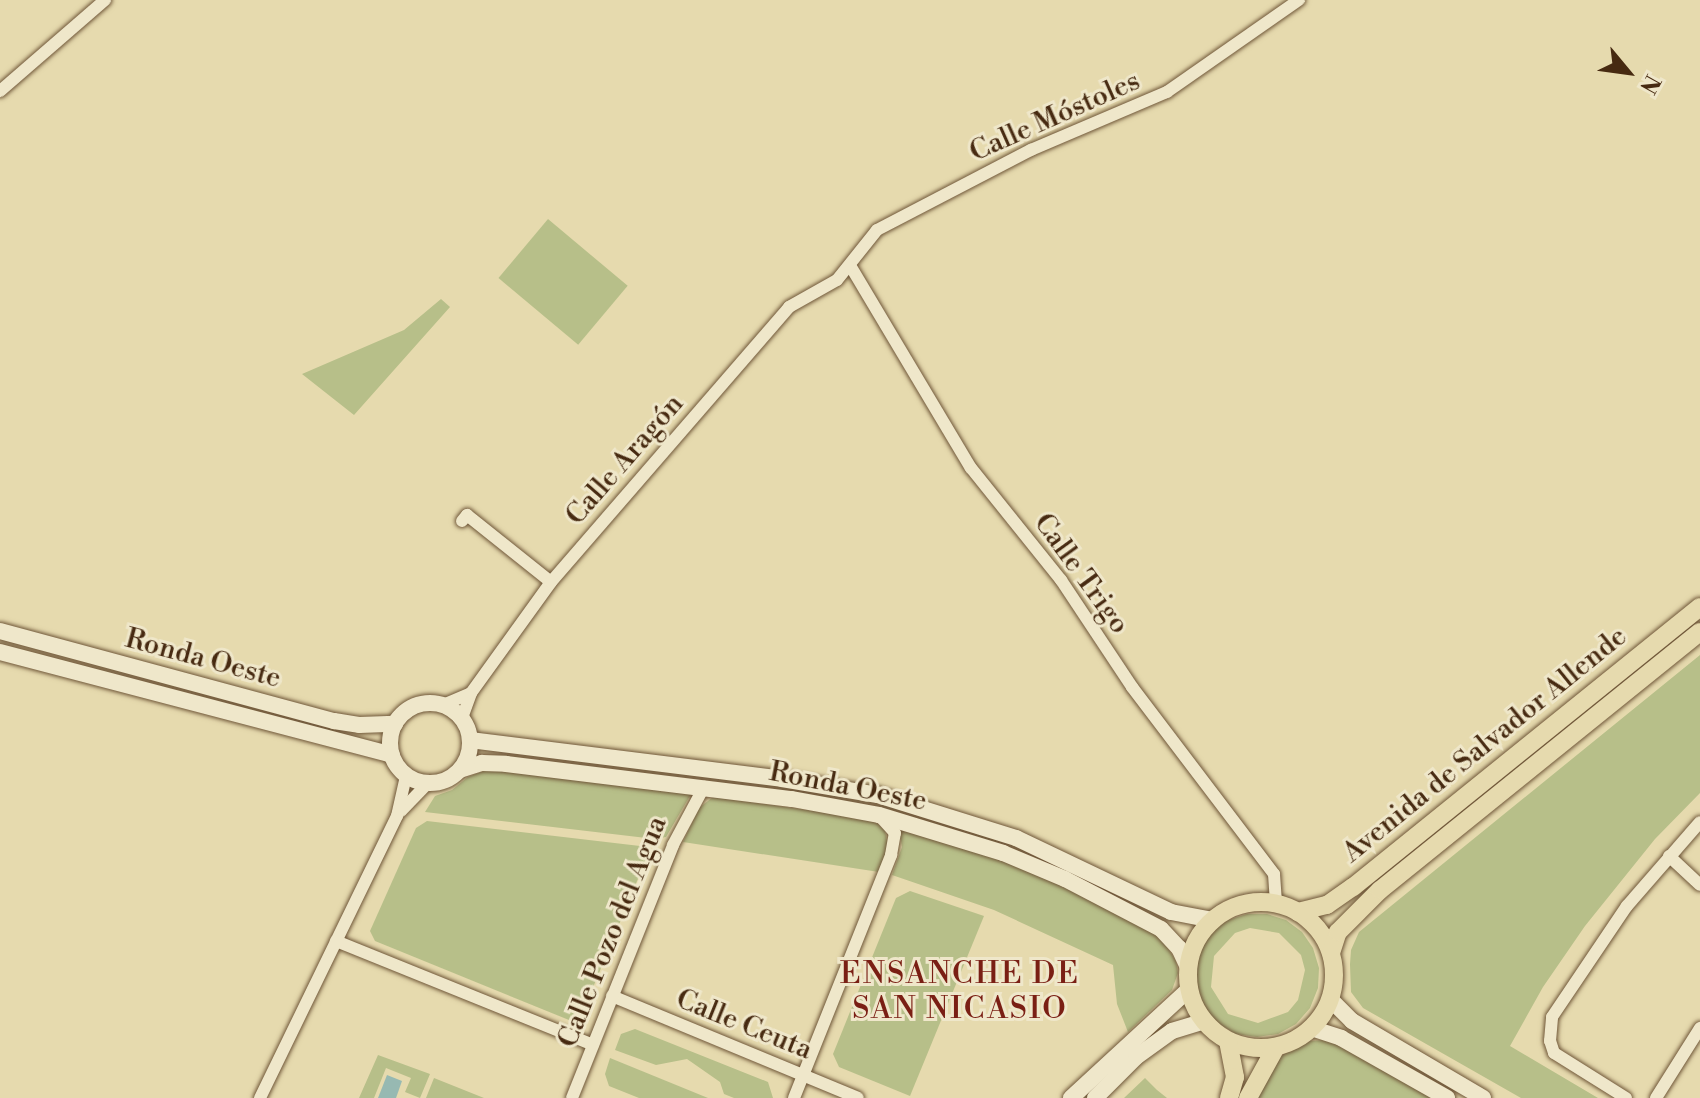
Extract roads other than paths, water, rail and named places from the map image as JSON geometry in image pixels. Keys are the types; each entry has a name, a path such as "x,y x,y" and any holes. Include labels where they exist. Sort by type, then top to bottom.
{"main road":[{"name":"Avenida de Salvador Allende","path":"1298,912 1327,905 1353,887 1700,607"},
{"name":"Ronda Oeste","path":"0,631 334,721 359,725 395,724"},
{"name":"Avenida de Salvador Allende","path":"1331,953 1338,932 1380,890 1700,632"},
{"name":"Ronda Oeste","path":"0,652 392,755"},
{"path":"443,705 462,718 470,740 460,770 451,777 428,783 406,776 392,755 390,744 395,724 416,706 443,705"},
{"name":"Ronda Oeste","path":"470,740 782,779 878,795 1016,838 1171,912 1213,920"},
{"name":"Ronda Oeste","path":"460,770 482,763 506,764 704,787 879,815 1003,853 1065,879 1161,929 1179,948 1188,967"},
{"path":"1276,903 1298,912 1318,930 1331,953 1333,984 1330,999 1311,1028 1276,1047 1252,1048 1228,1041 1204,1021 1189,989 1188,967 1201,934 1213,920 1242,905 1276,903"},
{"path":"1071,1098 1189,989"},
{"path":"1330,999 1352,1021 1483,1098"},
{"path":"1095,1098 1136,1057 1172,1031 1204,1021"},
{"path":"1311,1028 1341,1038 1447,1098"},
{"path":"1228,1041 1235,1077 1229,1098"},
{"path":"1248,1098 1276,1047"}],"street":[{"path":"0,91 105,0"},
{"name":"Calle Móstoles","path":"837,280 851,267 877,230 1031,150 1167,92 1299,0"},
{"name":"Calle Trigo","path":"851,267 971,468 1061,580 1132,687 1274,874 1276,903"},
{"name":"Calle Aragón","path":"462,718 471,693 551,582 789,307 837,280"},
{"path":"462,521 467,515 551,582"},
{"path":"443,705 471,693"},
{"path":"260,1098 397,816 406,776"},
{"path":"397,816 428,783"},
{"name":"Calle Pozo del Agua","path":"577,1097 593,1045 673,845 704,787"},
{"path":"794,1098 891,855 895,833 879,815"},
{"path":"1626,1098 1554,1053 1549,1029 1552,1017 1599,943 1700,822"},
{"path":"1669,856 1700,885"},
{"path":"336,941 593,1045"},
{"name":"Calle Ceuta","path":"612,996 858,1098"},
{"path":"1656,1098 1700,1028"}],"water":[{"path":"387,1075 402,1081 396,1098 378,1098"}],"district":[{"name":"ENSANCHE DE SAN NICASIO","path":"960,991"}]}
